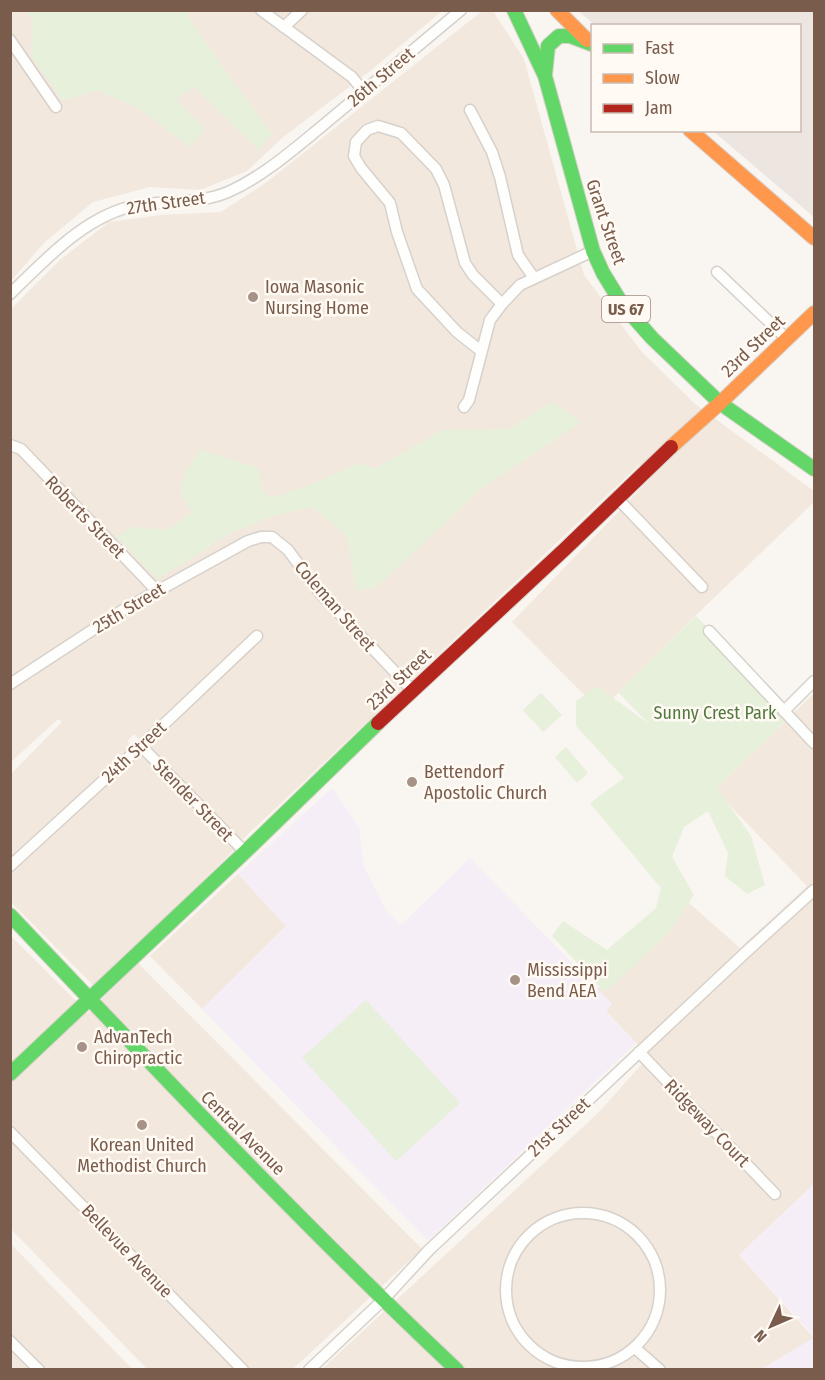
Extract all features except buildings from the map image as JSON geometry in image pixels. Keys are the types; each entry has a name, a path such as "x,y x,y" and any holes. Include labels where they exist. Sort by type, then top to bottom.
{"street":[{"path":"261,10 352,78 364,92"},
{"path":"284,27 302,10"},
{"name":"26th Street","path":"301,143 461,10"},
{"name":"Grant Street","path":"514,10 545,76 593,251 610,286 633,318 720,403 814,469"},
{"path":"557,10 591,44"},
{"path":"545,76 548,46 553,40 559,36 570,36 591,45"},
{"path":"10,40 56,107"},
{"path":"470,110 492,152 518,255 534,278"},
{"path":"481,351 457,332 417,289 397,232 390,203 360,168 354,156 356,142 367,130 378,126 401,134 436,169 444,185 465,263 473,275 502,304"},
{"path":"692,132 814,238"},
{"name":"27th Street","path":"10,294 97,218 122,208 204,199 227,192 249,181 301,143"},
{"path":"464,407 469,400 490,320 502,304 520,285 593,251"},
{"path":"717,272 787,339"},
{"name":"23rd Street","path":"10,1074 412,690 565,549 814,313"},
{"name":"Roberts Street","path":"11,445 21,449 157,591"},
{"path":"617,498 702,587"},
{"name":"Coleman Street","path":"252,540 272,537 288,550 320,593 412,690"},
{"name":"25th Street","path":"13,679 123,610 252,540"},
{"path":"709,631 814,742"},
{"name":"24th Street","path":"10,866 141,746 256,636"},
{"path":"784,711 814,681"},
{"name":"Stender Street","path":"141,746 244,852"},
{"name":"21st Street","path":"309,1370 383,1300 429,1250 814,890"},
{"name":"Central Avenue","path":"10,915 210,1126 383,1300 457,1370"},
{"name":"Ridgeway Court","path":"639,1053 775,1194"},
{"name":"Bellevue Avenue","path":"10,1131 243,1370"},
{"path":"591,1213 613,1219 632,1230 647,1246 657,1266 661,1288 658,1310 649,1331 635,1348 604,1365 577,1367 550,1360 522,1338 507,1305 506,1286 509,1268 516,1252 530,1234 548,1221 569,1214 591,1213"},
{"path":"10,1341 39,1370"},
{"path":"635,1348 660,1370"}],"shaded area":[{"path":"11,11 442,11 370,71 282,138 247,171 200,190 150,187 93,202 44,243 11,281"},
{"path":"482,11 493,11 524,59 584,275 641,351 695,404 814,491 814,502 600,711 512,622 650,479 639,465 242,840 134,734 127,741 234,850 95,987 11,902 11,774 62,722 58,719 11,762 11,309 61,259 109,222 161,215 221,212 267,182"},
{"path":"578,11 814,11 814,217 714,132 801,132 801,24 594,24"},
{"path":"814,693 814,1184 739,1255 814,1338 762,1369 321,1370 598,1113 650,1055 606,1011 612,1004 597,989 689,903 740,948 807,886 715,790"},
{"path":"332,788 359,827 364,867 387,912 401,925 470,858 612,1004 606,1011 636,1043 428,1241 202,1009 286,926 238,874"},
{"path":"238,874 286,926 202,1009 150,956"},
{"path":"10,935 88,1013 138,963 422,1249 293,1369 147,1369 11,1229"},
{"path":"814,1184 814,1336 739,1255"},
{"path":"11,1244 132,1369 11,1369"},
{"path":"814,1338 814,1369 762,1369"}],"green space":[{"path":"24,11 186,11 220,63 272,134 259,150 194,87 176,99 205,129 190,147 138,108 97,90 63,101 32,58 33,20"},
{"path":"552,402 581,422 482,488 376,588 356,591 347,536 312,507 272,516 229,534 158,579 117,537 131,527 168,530 192,512 180,492 186,471 201,450 258,468 263,490 271,498 310,485 358,463 376,468 443,430 509,429"},
{"name":"Sunny Crest Park","path":"696,616 781,702 775,709 786,720 717,788 751,836 765,885 747,894 725,876 728,853 708,811 684,827 672,857 694,895 669,932 613,986 604,991 552,936 563,921 607,950 656,908 661,888 590,803 624,778 576,726 576,701 597,686 649,724 618,692"},
{"path":"541,693 562,715 543,732 523,710"},
{"path":"566,747 588,773 577,783 555,757"},
{"path":"366,1000 460,1103 396,1161 302,1058"}],"traffic: fast":[{"path":"514,10 545,76 593,251 622,304 652,338 720,403 814,469"},
{"path":"545,75 548,46 559,36 570,36 591,44"},
{"path":"10,1074 378,723"},
{"path":"10,915 286,1202 457,1370"}],"traffic: slow":[{"path":"557,10 587,40"},
{"path":"692,132 814,238"},
{"path":"671,447 814,313"}],"traffic: jam":[{"path":"378,723 671,447"}],"place":[{"name":"Iowa Masonic Nursing Home","path":"253,297"},
{"name":"Bettendorf Apostolic Church","path":"412,782"},
{"name":"Mississippi Bend AEA","path":"515,980"},
{"name":"AdvanTech Chiropractic","path":"82,1047"},
{"name":"Korean United Methodist Church","path":"142,1125"}]}
